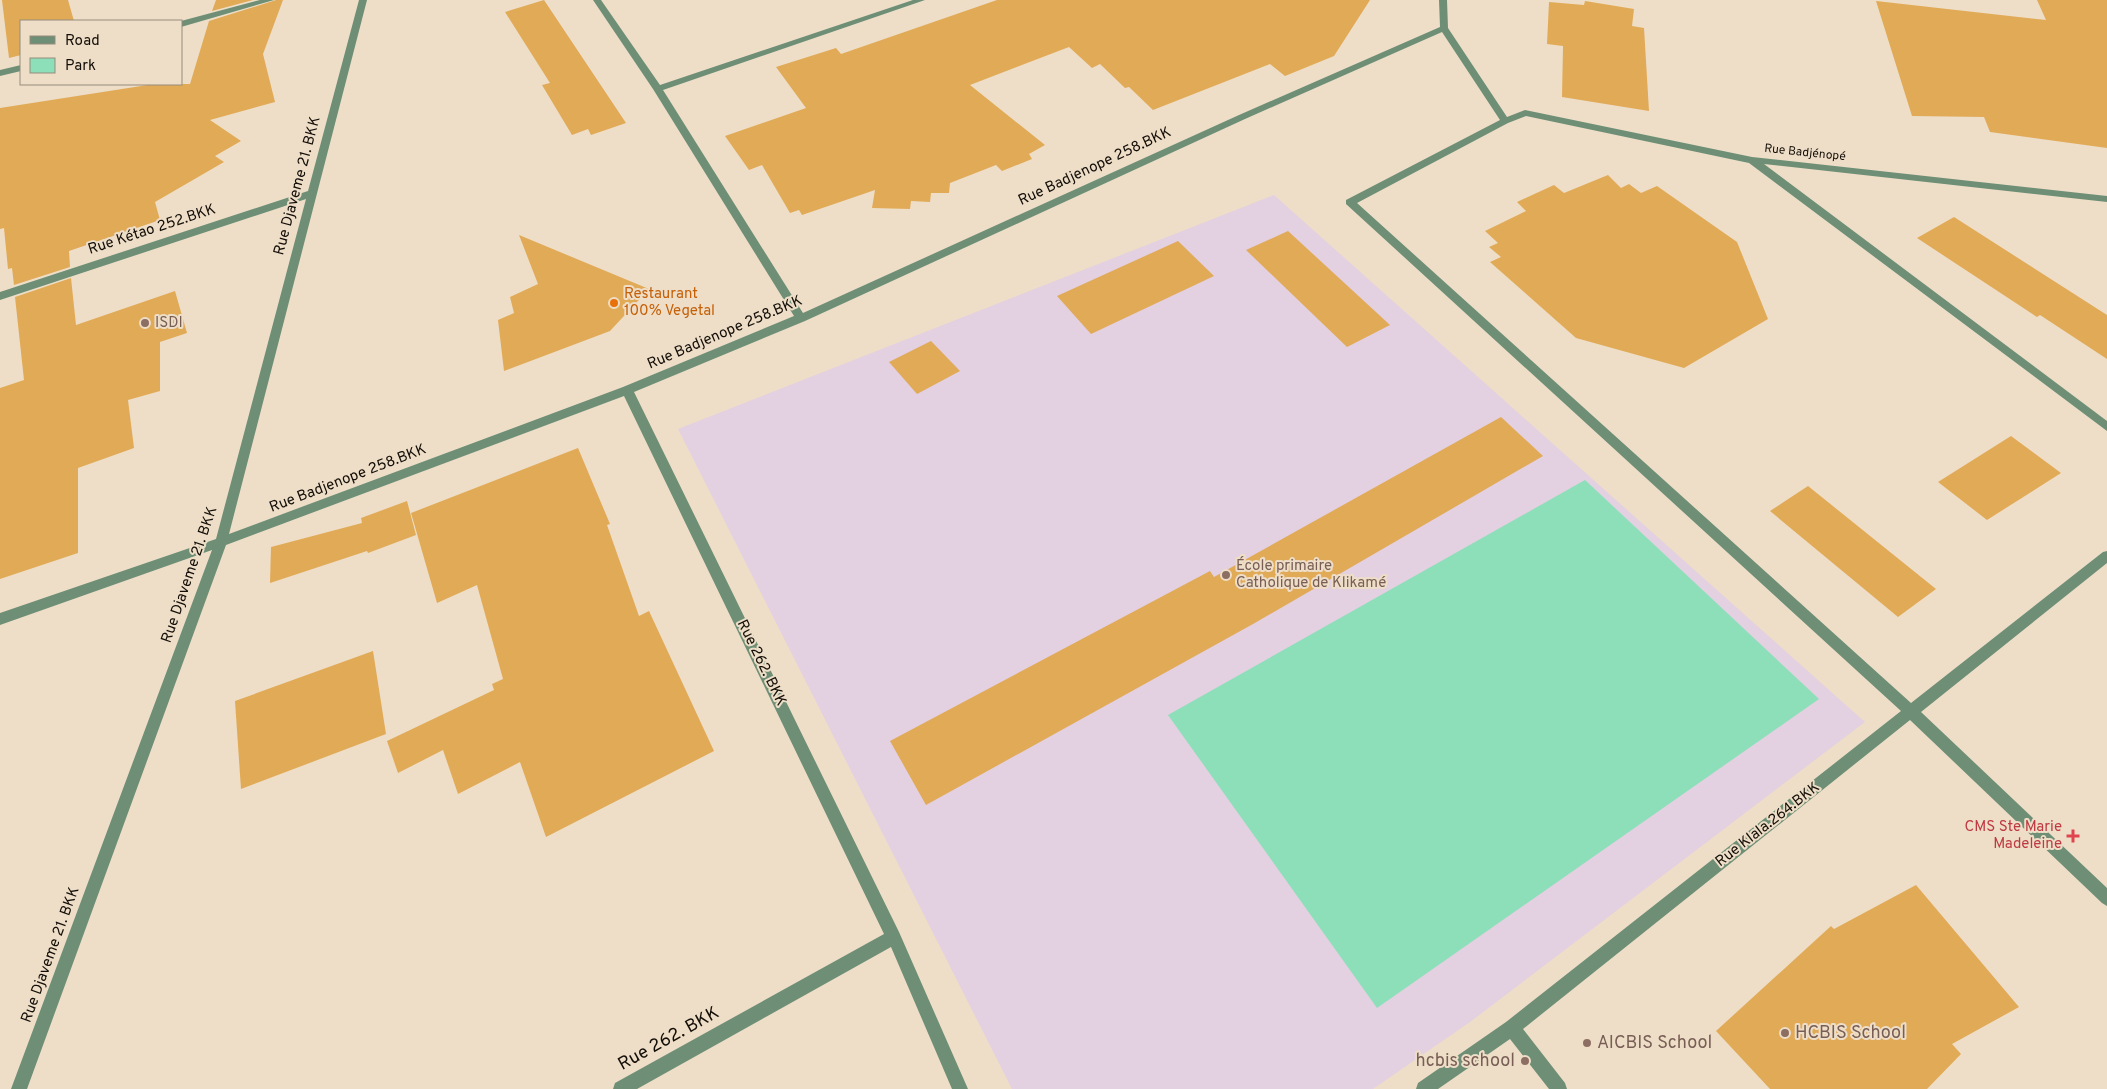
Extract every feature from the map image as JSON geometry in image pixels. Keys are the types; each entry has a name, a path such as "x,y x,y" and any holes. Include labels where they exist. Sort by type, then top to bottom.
{"street":[{"path":"182,24 270,0"},
{"name":"Rue Djaveme 21. BKK","path":"19,1089 221,542 363,0"},
{"path":"597,0 658,89 801,318"},
{"path":"658,89 921,0"},
{"path":"1443,0 1444,28 1505,121"},
{"name":"Rue Badjenope 258.BKK","path":"0,619 221,542 628,390 801,318 1242,116 1444,28"},
{"path":"0,73 20,68"},
{"name":"Rue Badjénopé","path":"1911,712 1350,202 1505,121 1524,113 1752,160 2107,199"},
{"path":"1752,160 2107,427"},
{"name":"Rue Kétao 252.BKK","path":"0,296 313,193"},
{"name":"Rue 262. BKK","path":"628,390 894,936 960,1089"},
{"name":"Rue Klala.264.BKK","path":"1424,1089 1512,1028 2107,556"},
{"path":"1911,712 2107,898"},
{"name":"Rue 262. BKK","path":"621,1089 894,936"},
{"path":"1512,1028 1559,1089"}],"shaded area":[{"name":"École primaire Catholique de Klikamé","path":"1274,195 1865,722 1470,1022 1373,1089 1012,1089 678,429"}],"green space":[{"path":"1585,480 1819,699 1377,1008 1168,715"}],"building":[{"path":"2,0 68,0 74,20 20,20 20,55 9,58"},
{"path":"216,0 253,0 212,11"},
{"path":"276,0 283,0 263,54 275,102 210,120 241,141 215,156 224,162 155,202 160,220 69,251 70,267 14,285 12,268 8,269 4,228 0,229 0,108 148,85 190,84 209,21"},
{"path":"544,0 626,123 591,135 588,129 572,135 542,85 550,83 505,12"},
{"path":"997,0 1370,0 1334,56 1285,76 1270,64 1153,110 1129,87 1125,88 1100,64 1092,68 1069,47 970,85 1045,145 1029,154 1032,159 1002,171 996,165 950,183 949,193 931,193 930,202 911,201 910,209 872,208 875,190 802,215 799,210 790,213 762,165 749,170 725,136 806,108 776,67 836,48 841,54"},
{"path":"2037,0 2107,0 2107,148 1990,132 1984,117 1912,116 1876,1 2046,20"},
{"path":"1585,1 1634,9 1632,26 1644,28 1649,111 1562,97 1563,46 1547,44 1549,2 1584,5"},
{"path":"1608,175 1621,188 1629,184 1641,193 1657,186 1737,242 1768,319 1684,368 1576,338 1490,262 1501,257 1489,247 1498,243 1485,231 1526,211 1517,202 1554,185 1564,193"},
{"path":"1954,217 2107,315 2107,359 2040,315 2037,317 1917,238"},
{"path":"1288,231 1390,325 1347,347 1246,250"},
{"path":"519,235 649,289 610,331 504,371 498,320 514,313 510,297 538,284"},
{"path":"1178,241 1214,276 1091,334 1057,296"},
{"path":"71,278 76,325 175,291 187,333 160,342 160,391 128,400 134,448 78,468 78,553 0,579 0,388 24,380 15,297"},
{"path":"931,341 960,371 917,394 889,362"},
{"path":"1501,417 1543,456 1253,624 926,805 890,741 1210,571 1214,577"},
{"path":"2011,436 2061,473 1987,520 1938,482"},
{"path":"578,448 610,524 607,525 639,616 649,611 714,751 546,837 520,762 458,794 443,750 398,773 387,741 494,690 492,684 503,679 477,585 437,603 411,513"},
{"path":"1808,486 1936,589 1898,617 1770,511"},
{"path":"407,501 416,535 368,553 367,551 270,583 271,547 362,523 361,518"},
{"path":"373,651 386,734 241,789 235,701"},
{"path":"1916,885 2019,1007 1952,1044 1961,1054 1927,1089 1770,1089 1716,1031 1831,926 1834,929"}],"place":[{"name":"Restaurant 100% Vegetal","path":"614,303"},
{"name":"ISDI","path":"145,323"},
{"name":"École primaire Catholique de Klikamé","path":"1226,575"},
{"name":"CMS Ste Marie Madeleine","path":"2073,836"},
{"name":"HCBIS School","path":"1785,1033"},
{"name":"AICBIS School","path":"1587,1043"},
{"name":"hcbis school","path":"1525,1061"}]}
